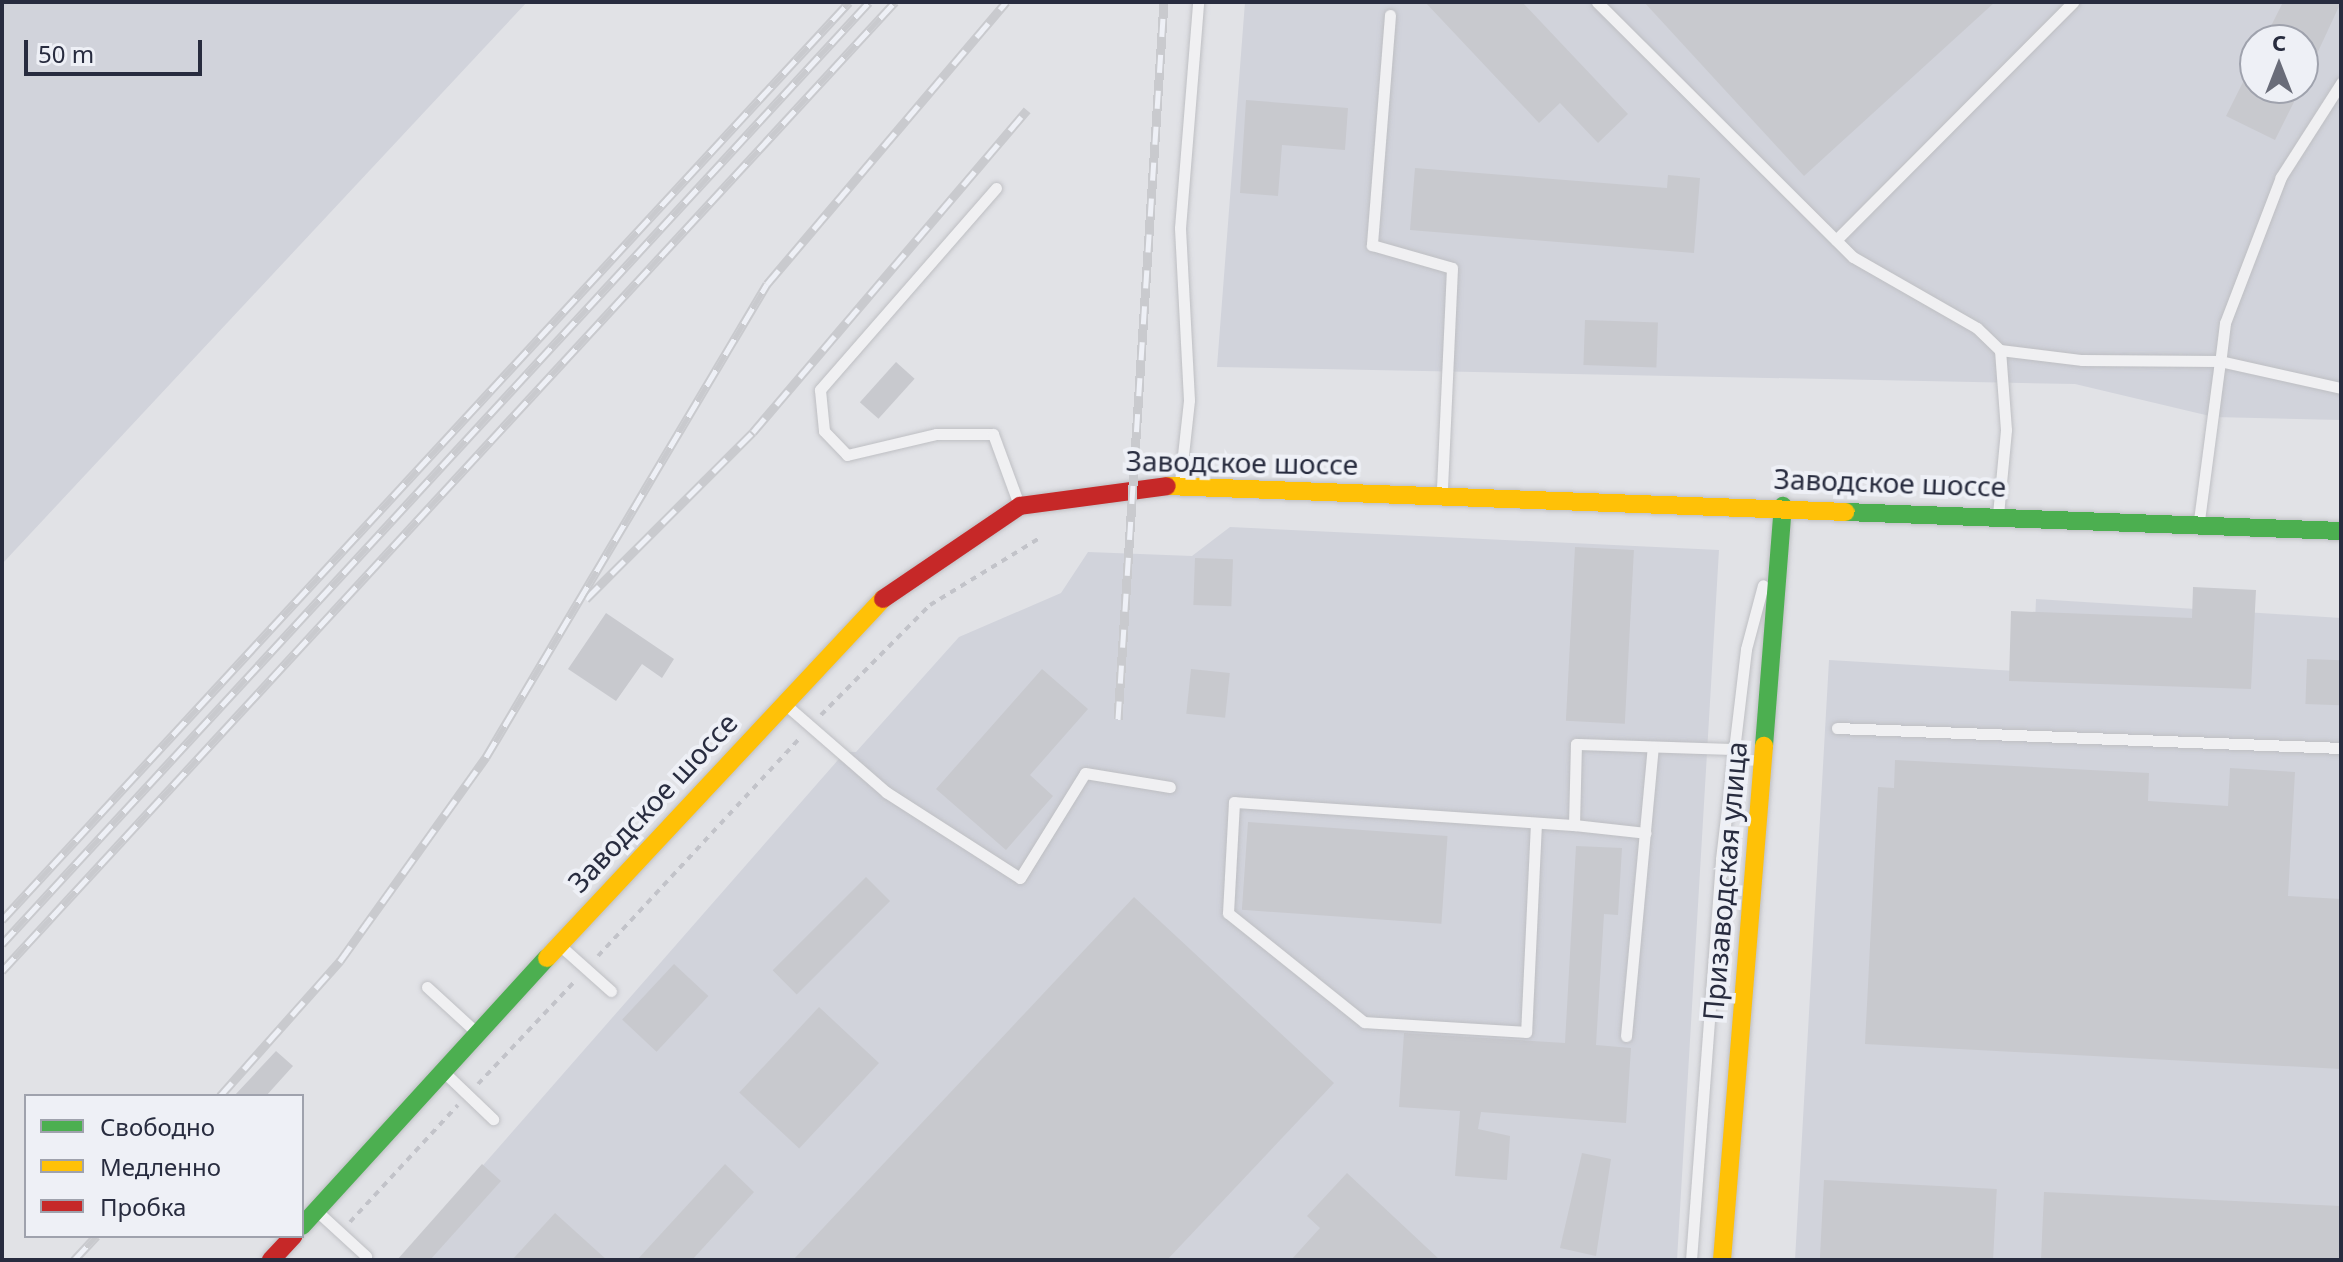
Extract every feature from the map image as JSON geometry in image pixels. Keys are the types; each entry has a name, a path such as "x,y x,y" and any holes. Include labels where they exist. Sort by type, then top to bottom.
{"main road":[{"name":"Заводское шоссе","path":"304,1224 783,701 909,575 1020,506 1137,485 1998,514 2341,531"},
{"name":"Призаводская улица","path":"1722,1260 1783,506"},
{"path":"271,1260 291,1238"}],"lane":[{"path":"1179,486 1189,400 1180,228 1198,2"},
{"path":"1597,2 1836,240 2000,350 2082,360 2220,361 2341,388"},
{"path":"1836,240 2073,2"},
{"path":"1390,15 1372,245 1452,268 1442,495"},
{"path":"2199,524 2225,323 2281,177 2341,83"},
{"path":"996,188 820,390 824,431 847,455 936,434 993,434 1020,506"},
{"path":"1998,514 2006,430 2000,350"},
{"path":"1691,1260 1734,749 1746,649 1783,506"},
{"path":"783,701 886,792 1020,878 1085,773 1170,787"},
{"path":"1837,728 2341,748"},
{"path":"1574,825 1576,744 1734,749"},
{"path":"1626,1036 1653,747"},
{"path":"1536,823 1526,1032 1364,1022 1228,913 1234,802 1574,825 1646,833"},
{"path":"560,945 611,991"},
{"path":"427,987 478,1034"},
{"path":"443,1072 493,1119"},
{"path":"316,1210 366,1256"}],"path":[{"path":"340,1232 810,727 930,605 1038,539"}],"shaded area":[{"path":"2,2 527,2 2,564"},
{"path":"1245,2 2341,2 2341,420 2214,417 2075,384 1217,367"},
{"path":"1230,527 1719,550 1677,1260 400,1260 845,752 856,752 959,637 1061,593 1088,552 1192,556"},
{"path":"2036,599 2341,618 2341,1260 1795,1260 1829,660 2033,672"}],"building":[{"path":"1425,2 1522,2 1628,114 1598,143 1560,103 1539,123"},
{"path":"1644,2 1995,2 1804,176"},
{"path":"2283,2 2341,2 2319,49 2319,24 2272,24"},
{"path":"2239,90 2239,104 2293,104 2275,140 2226,116"},
{"path":"1246,100 1348,108 1345,150 1282,145 1278,196 1240,193"},
{"path":"1415,168 1667,188 1668,175 1700,178 1694,253 1410,230"},
{"path":"1585,320 1658,323 1656,368 1583,365"},
{"path":"896,362 915,379 878,419 860,402"},
{"path":"1575,547 1634,550 1625,724 1566,721"},
{"path":"1195,558 1233,559 1231,606 1193,605"},
{"path":"2193,587 2256,590 2251,689 2009,681 2011,611 2192,618"},
{"path":"606,613 674,659 662,678 642,664 616,701 568,669"},
{"path":"2307,659 2341,660 2339,705 2305,704"},
{"path":"1042,669 1088,709 1030,775 1053,796 1006,850 936,789"},
{"path":"1191,669 1230,673 1225,718 1186,714"},
{"path":"1895,760 2149,773 2148,801 2228,806 2230,768 2295,772 2288,896 2341,899 2341,1069 1865,1044 1878,787 1894,788"},
{"path":"1248,822 1448,836 1441,924 1242,910"},
{"path":"1576,846 1622,848 1618,915 1604,914 1596,1045 1631,1048 1626,1123 1481,1112 1478,1129 1510,1136 1507,1180 1455,1176 1460,1111 1399,1107 1404,1033 1565,1043"},
{"path":"866,877 890,901 797,994 773,970"},
{"path":"1134,897 1334,1083 1167,1260 793,1260"},
{"path":"674,964 708,996 657,1052 622,1020"},
{"path":"819,1007 879,1063 799,1148 739,1093"},
{"path":"276,1051 293,1066 268,1094 236,1094"},
{"path":"1582,1153 1611,1159 1596,1256 1560,1248"},
{"path":"482,1164 501,1181 430,1260 397,1260"},
{"path":"725,1164 754,1192 692,1260 637,1260"},
{"path":"1347,1173 1440,1260 1291,1260 1320,1228 1307,1216"},
{"path":"1824,1180 1997,1189 1993,1260 1820,1260"},
{"path":"2044,1192 2341,1206 2341,1260 2041,1260"},
{"path":"555,1213 607,1260 512,1260"}],"railway":[{"path":"2,920 849,2"},
{"path":"2,944 869,2"},
{"path":"2,971 895,2"},
{"path":"222,1094 340,961 486,757 767,284 1006,2"},
{"path":"1118,719 1164,2"},
{"path":"586,599 753,432 1027,110"},
{"path":"74,1260 94,1238"}],"traffic: fast":[{"path":"1764,746 1783,506"},
{"path":"1846,512 2341,531"},
{"path":"304,1224 547,958"}],"traffic: slow":[{"path":"1167,486 1846,512"},
{"path":"547,958 883,599"},
{"path":"1722,1260 1764,746"}],"traffic: jam":[{"path":"883,599 1020,506 1167,486"},
{"path":"271,1260 291,1238"}]}
